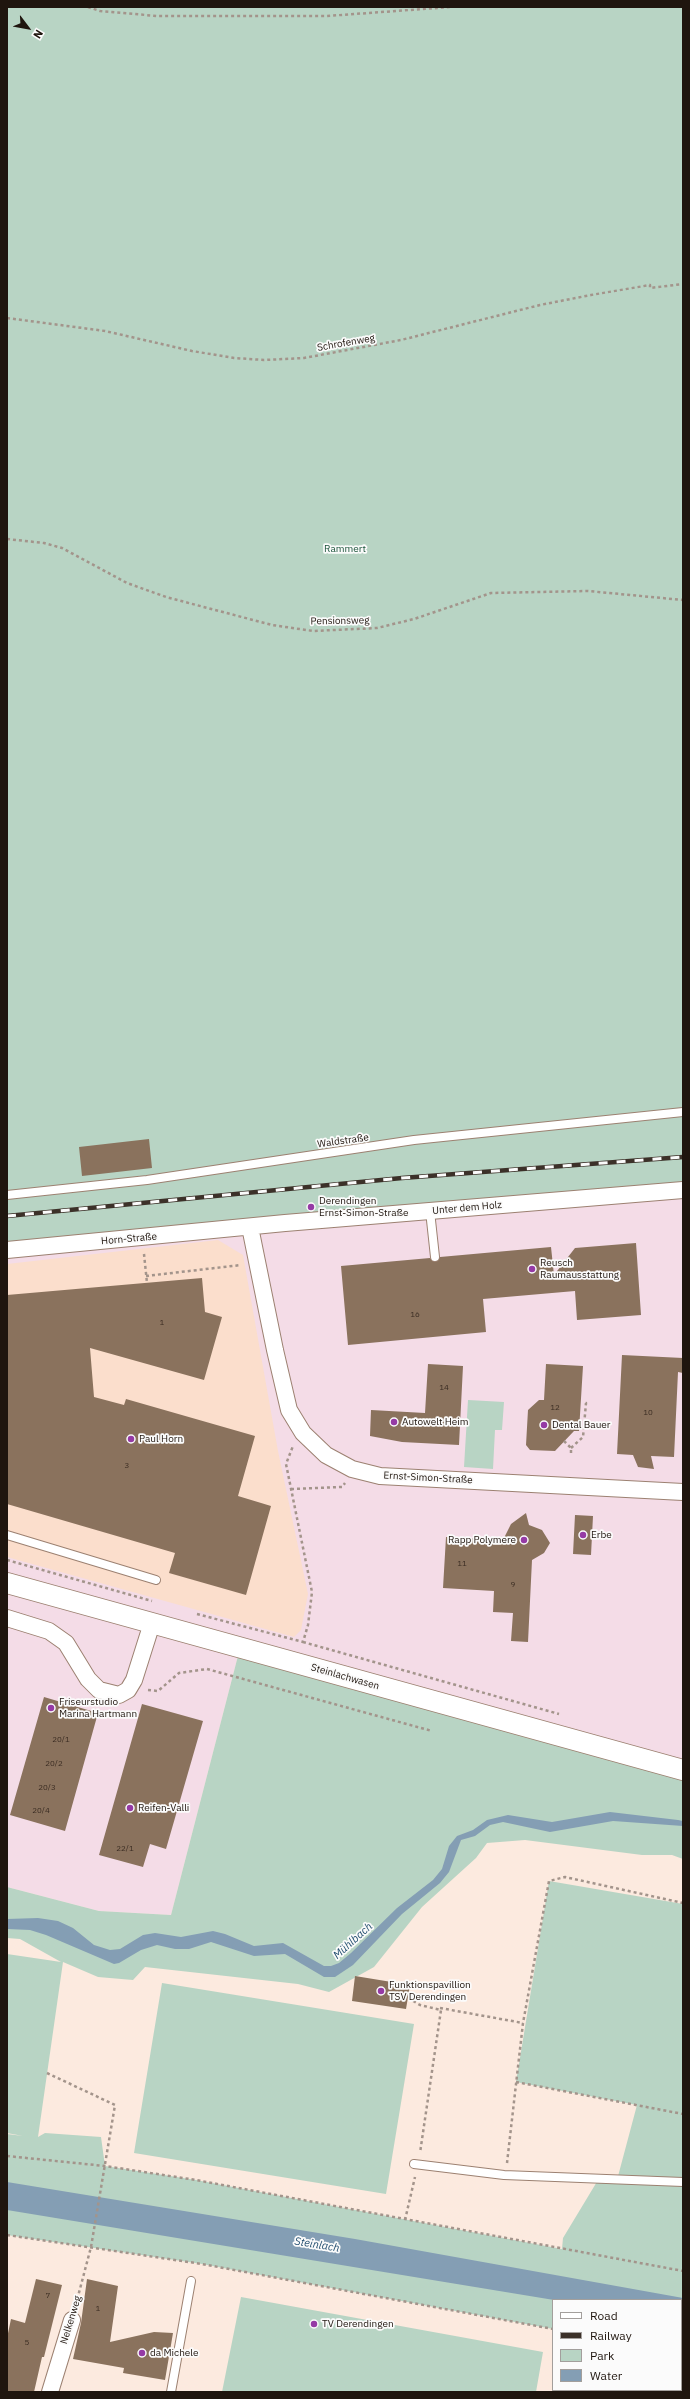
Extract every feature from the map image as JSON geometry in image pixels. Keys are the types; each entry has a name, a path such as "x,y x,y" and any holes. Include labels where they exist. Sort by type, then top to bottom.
{"street":[{"name":"Unter dem Holz","path":"250,1227 683,1190"},
{"name":"Horn-Straße","path":"7,1250 250,1227"},
{"name":"Ernst-Simon-Straße","path":"250,1227 274,1350 289,1410 303,1433 326,1455 352,1469 380,1476 683,1492"},
{"name":"Steinlachwasen","path":"7,1583 683,1770"},
{"path":"7,1618 49,1631 66,1643 84,1673 99,1690 119,1695 128,1690 134,1680 152,1623"},
{"name":"Nelkenweg","path":"50,2392 72,2320"}],"lane":[{"name":"Waldstraße","path":"7,1195 147,1180 414,1140 683,1112"},
{"path":"430,1211 435,1257"},
{"path":"7,1535 156,1580"},
{"path":"416,2164 504,2175 683,2182"},
{"path":"171,2392 191,2281"}],"path":[{"path":"88,7 100,11 157,16 327,16 450,7"},
{"name":"Schrofenweg","path":"7,318 105,331 192,351 234,358 264,360 304,358 401,340 540,305 650,285 650,288 683,284"},
{"name":"Pensionsweg","path":"7,539 62,548 127,583 166,597 272,625 314,631 377,628 414,619 491,593 588,591 683,600"},
{"path":"142,1237 147,1283"},
{"path":"146,1276 257,1263"},
{"path":"571,1448 583,1437 586,1403 583,1402"},
{"path":"303,1433 289,1455 286,1464 312,1592 310,1618 304,1642"},
{"path":"564,1441 571,1448 571,1456"},
{"path":"291,1488 342,1487 352,1469"},
{"path":"7,1560 155,1602"},
{"path":"191,1612 565,1715"},
{"path":"128,1690 158,1691 179,1673 207,1669 247,1678 432,1731"},
{"path":"504,2175 523,2023 548,1881 565,1877 683,1903"},
{"path":"405,2220 416,2164 441,2010 420,2004 408,1998"},
{"path":"420,2004 523,2023"},
{"name":"Nelkenweg","path":"47,2073 115,2105 91,2247 72,2320"},
{"path":"516,2082 683,2114"},
{"path":"7,2156 105,2166 196,2180 683,2272"},
{"path":"7,2235 202,2264 552,2329"}],"shaded area":[{"path":"683,1190 683,1770 240,1648 171,1915 99,1911 7,1887 7,1250"},
{"name":"Paul Horn","path":"218,1240 243,1255 278,1451 308,1594 301,1630 294,1637 7,1557 7,1264"}],"green space":[{"name":"Rammert","path":"7,7 683,7 683,1190 7,1250"},
{"path":"468,1400 504,1402 502,1430 495,1430 493,1469 464,1467"},
{"path":"240,1648 683,1770 683,1859 672,1855 642,1855 525,1840 487,1843 476,1858 422,1907 374,1967 329,1992 298,1984 145,1967 133,1980 98,1977 63,1962 38,2137 45,2133 101,2137 105,2166 196,2180 562,2249 563,2238 598,2180 617,2180 637,2105 516,2082 549,1881 683,1904 683,2351 682,2299 552,2299 552,2329 202,2264 7,2235 7,2134 23,2136 7,2133 7,1954 61,1962 20,1939 7,1938 7,1887 99,1911 171,1915"},
{"path":"162,1983 414,2024 386,2194 134,2153"},
{"name":"TV Derendingen","path":"241,2297 543,2352 536,2392 222,2392"}],"water":[{"path":"610,1812 678,1820 683,1821 683,1826 613,1821 550,1832 503,1822 490,1825 475,1836 461,1840 449,1872 440,1883 402,1914 353,1965 335,1977 324,1977 285,1954 254,1956 211,1942 189,1949 175,1949 157,1945 141,1950 119,1963 114,1964 46,1935 30,1930 7,1929 7,1919 38,1918 58,1921 73,1928 94,1945 110,1950 120,1949 143,1935 155,1933 181,1937 213,1931 225,1934 254,1946 283,1943 324,1966 331,1966 339,1963 351,1953 397,1908 433,1880 442,1869 449,1846 457,1836 473,1830 487,1820 508,1815 552,1822"},
{"name":"Steinlach","path":"7,2182 355,2239 683,2298 683,2322 682,2299 552,2300 7,2210"}],"building":[{"path":"149,1139 152,1168 82,1176 79,1147"},
{"path":"636,1243 641,1315 577,1320 575,1291 483,1299 486,1332 348,1345 341,1266 430,1258 435,1262 440,1257 551,1247 554,1275 575,1248"},
{"name":"Paul Horn","path":"202,1278 205,1312 222,1317 204,1380 90,1348 94,1397 124,1405 126,1399 255,1436 238,1496 271,1506 246,1595 169,1573 175,1553 7,1504 7,1295"},
{"path":"622,1355 683,1358 683,1373 678,1372 674,1457 651,1456 654,1469 638,1467 633,1455 617,1454"},
{"path":"428,1364 463,1366 459,1445 402,1442 370,1436 371,1410 425,1413"},
{"path":"546,1364 583,1366 579,1431 574,1431 555,1451 530,1450 526,1445 528,1410 539,1400 544,1400"},
{"path":"526,1513 529,1525 542,1530 550,1543 544,1553 532,1560 528,1642 511,1641 513,1613 493,1612 494,1591 443,1588 446,1537 503,1540 511,1524"},
{"name":"Erbe","path":"575,1515 593,1516 591,1555 573,1554"},
{"path":"44,1697 98,1713 65,1831 10,1815"},
{"path":"142,1704 203,1721 166,1849 150,1844 143,1867 99,1855"},
{"name":"Funktionspavillion TSV Derendingen","path":"355,1976 410,1985 406,2009 352,2001"},
{"path":"36,2279 62,2285 44,2357 42,2357 34,2392 7,2392 7,2338 11,2319 25,2323"},
{"path":"87,2279 118,2286 110,2342 154,2332 173,2333 165,2380 123,2373 124,2368 73,2359 81,2323"}],"railway":[{"path":"7,1216 402,1178 683,1157"}],"place":[{"name":"Derendingen Ernst-Simon-Straße","path":"311,1207"},
{"name":"Reusch Raumausstattung","path":"532,1269"},
{"name":"Autowelt Heim","path":"394,1422"},
{"name":"Dental Bauer","path":"544,1425"},
{"name":"Paul Horn","path":"131,1439"},
{"name":"Erbe","path":"583,1535"},
{"name":"Rapp Polymere","path":"524,1540"},
{"name":"Friseurstudio Marina Hartmann","path":"51,1708"},
{"name":"Reifen-Valli","path":"130,1808"},
{"name":"Funktionspavillion TSV Derendingen","path":"381,1991"},
{"name":"TV Derendingen","path":"314,2324"},
{"name":"da Michele","path":"142,2353"}],"water label":[{"name":"Mühlbach","path":"353,1941"}]}
